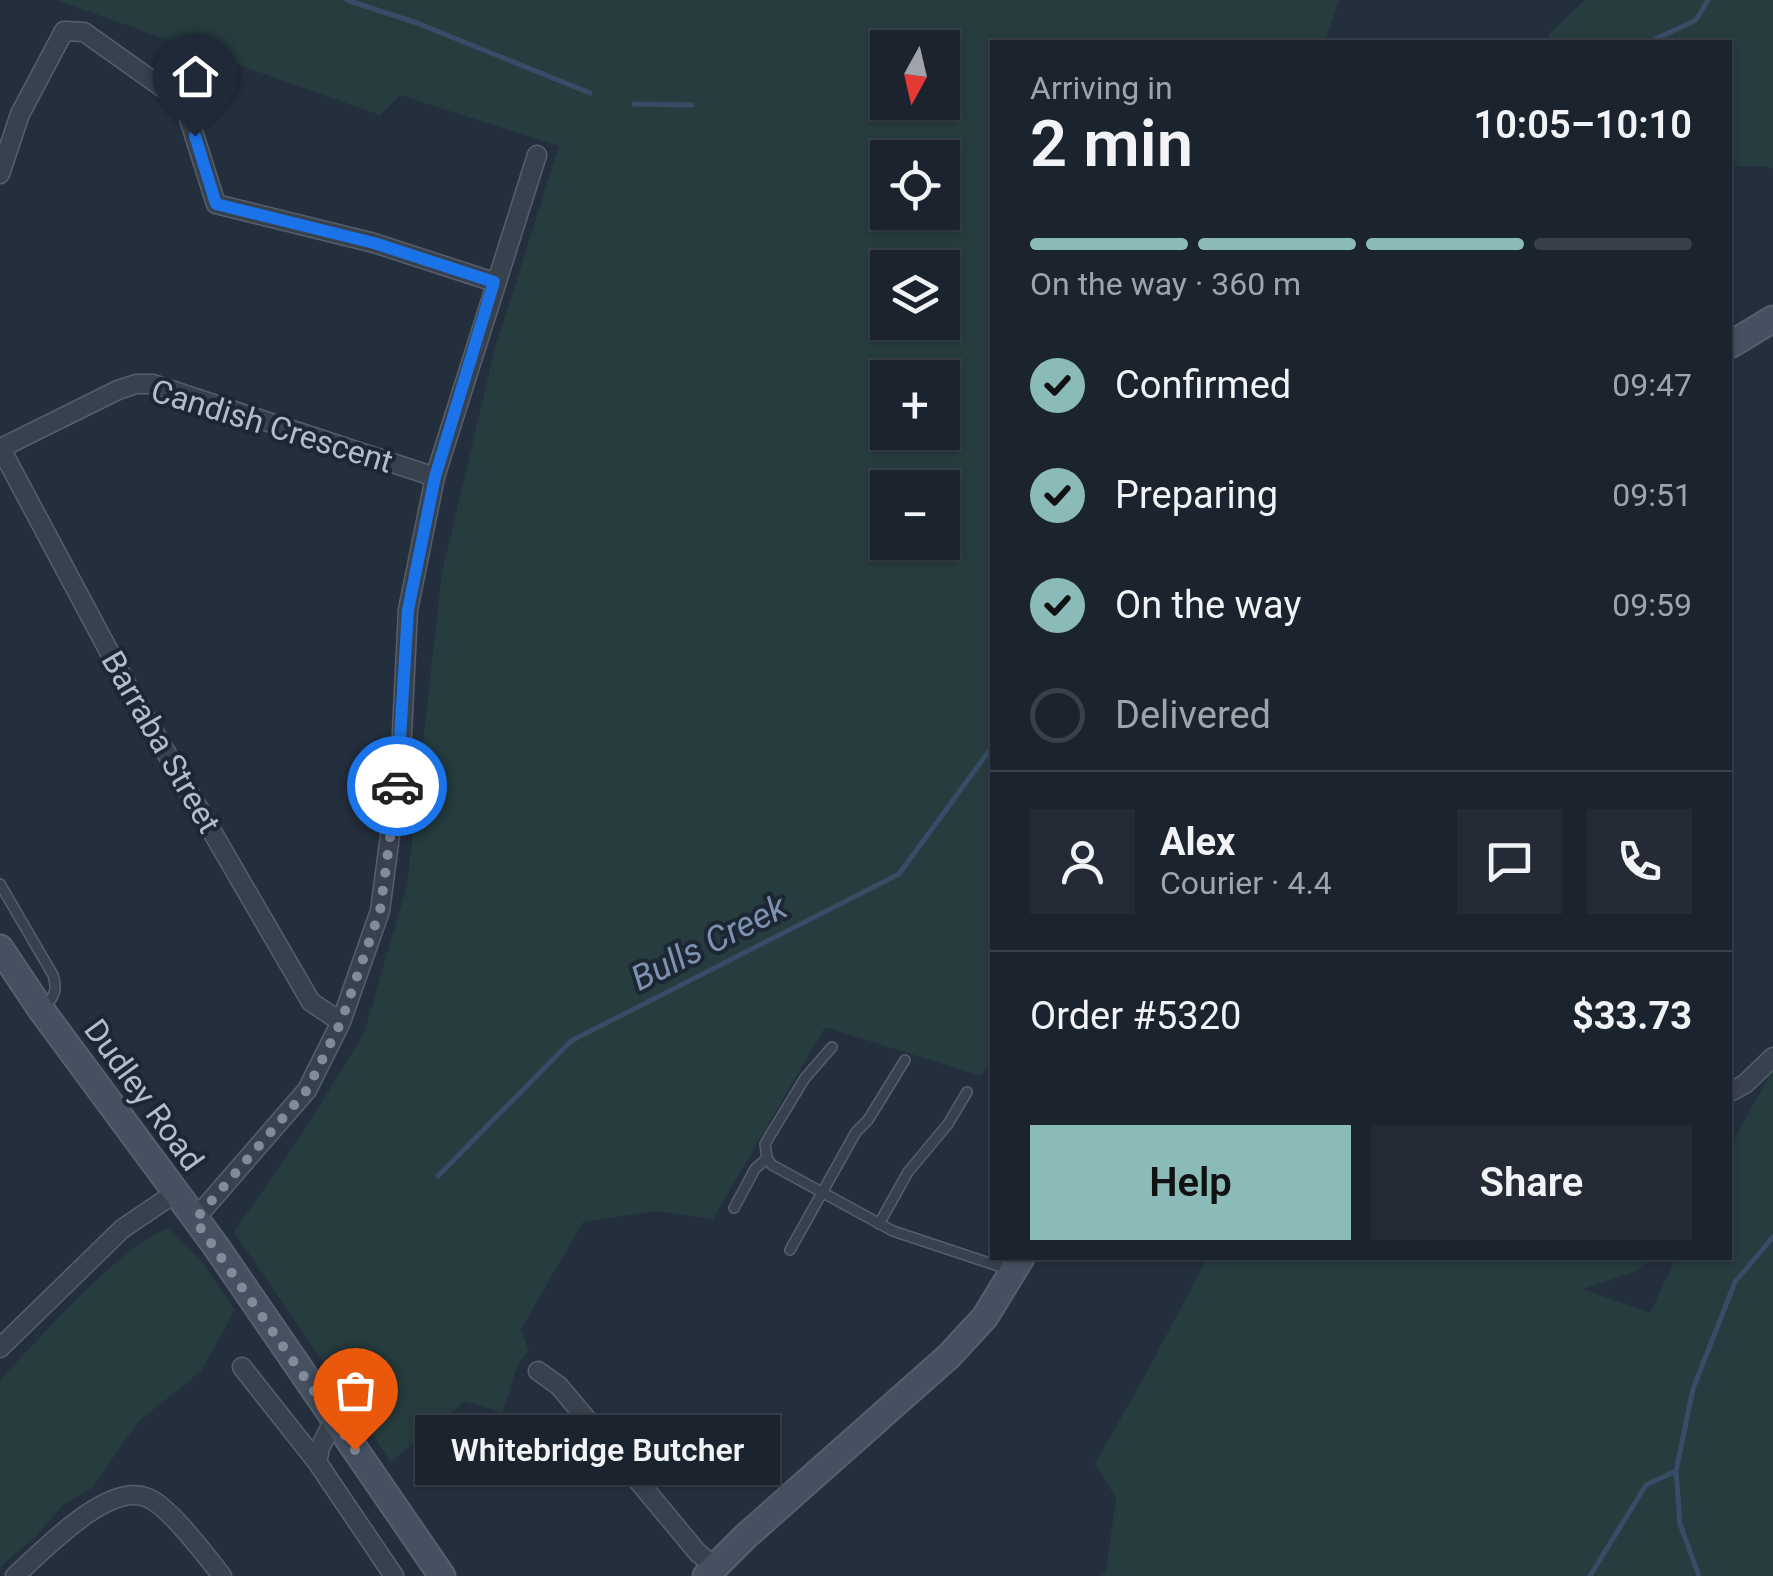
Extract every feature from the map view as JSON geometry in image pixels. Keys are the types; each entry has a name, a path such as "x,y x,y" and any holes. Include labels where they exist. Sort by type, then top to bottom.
{"main road":[{"path":"1732,345 1773,319"},
{"name":"Dudley Road","path":"0,948 220,1253 442,1576"},
{"path":"710,1571 949,1356 985,1317 1017,1264"}],"street":[{"path":"0,174 20,114 64,31 84,32 184,103 216,204 374,243 494,282"},
{"path":"195,1220 307,1090 341,1022 380,911 402,753 408,610 435,477 536,155"},
{"name":"Candish Crescent","path":"1,447 118,390 153,384 435,477"},
{"name":"Barraba Street","path":"1,447 128,688 311,1002 341,1022"},
{"path":"1732,1091 1773,1057"},
{"path":"0,1348 122,1229 174,1193"},
{"path":"242,1367 317,1462 394,1576"},
{"path":"538,1371 559,1386 710,1571"},
{"path":"317,1462 334,1419"},
{"path":"15,1576 99,1505 116,1496 134,1494 151,1498 222,1576"}],"lane":[{"path":"0,884 57,986 42,1011"},
{"path":"832,1047 792,1098 765,1144 772,1165 879,1224 927,1244 990,1258"},
{"path":"790,1250 856,1132 868,1120 905,1060"},
{"path":"879,1224 908,1172 948,1124 967,1092"},
{"path":"734,1208 755,1169 767,1158"}],"green space":[{"path":"56,0 1339,0 1326,40 990,40 990,1063 981,1076 825,1027 713,1219 656,1211 583,1222 521,1329 529,1351 515,1372 502,1413 465,1401 391,1462 234,1232 304,1131 364,1033 407,885 442,573 494,352 559,146 400,95 380,115"},
{"path":"1585,0 1773,0 1773,169 1732,166 1732,40 1547,40"},
{"path":"1773,1069 1773,1576 1099,1576 1106,1572 1116,1498 1095,1464 1206,1260 1652,1260 1634,1272 1583,1289 1650,1313 1675,1260 1732,1260 1732,1143"},
{"path":"168,1229 199,1258 235,1310 201,1371 138,1422 92,1488 64,1504 36,1536 0,1567 0,1380 106,1272 129,1252"}],"waterway":[{"path":"347,0 417,23 590,93"},
{"name":"Bulls Creek","path":"1653,40 1696,20 1708,0"},
{"path":"634,104 692,105"},
{"name":"Bulls Creek","path":"438,1176 571,1041 899,874 990,750"},
{"path":"1699,1576 1680,1524 1676,1471 1693,1389 1735,1282 1773,1237"},
{"path":"1590,1576 1646,1485 1676,1471"}],"way so far":[{"path":"355,1450 195,1220 307,1090 341,1022 380,911 397,786"}],"place":[{"name":"Whitebridge Butcher","path":"355,1450"}],"route":[{"path":"195,136 216,204 374,243 494,282 435,477 408,610 397,786"}]}
